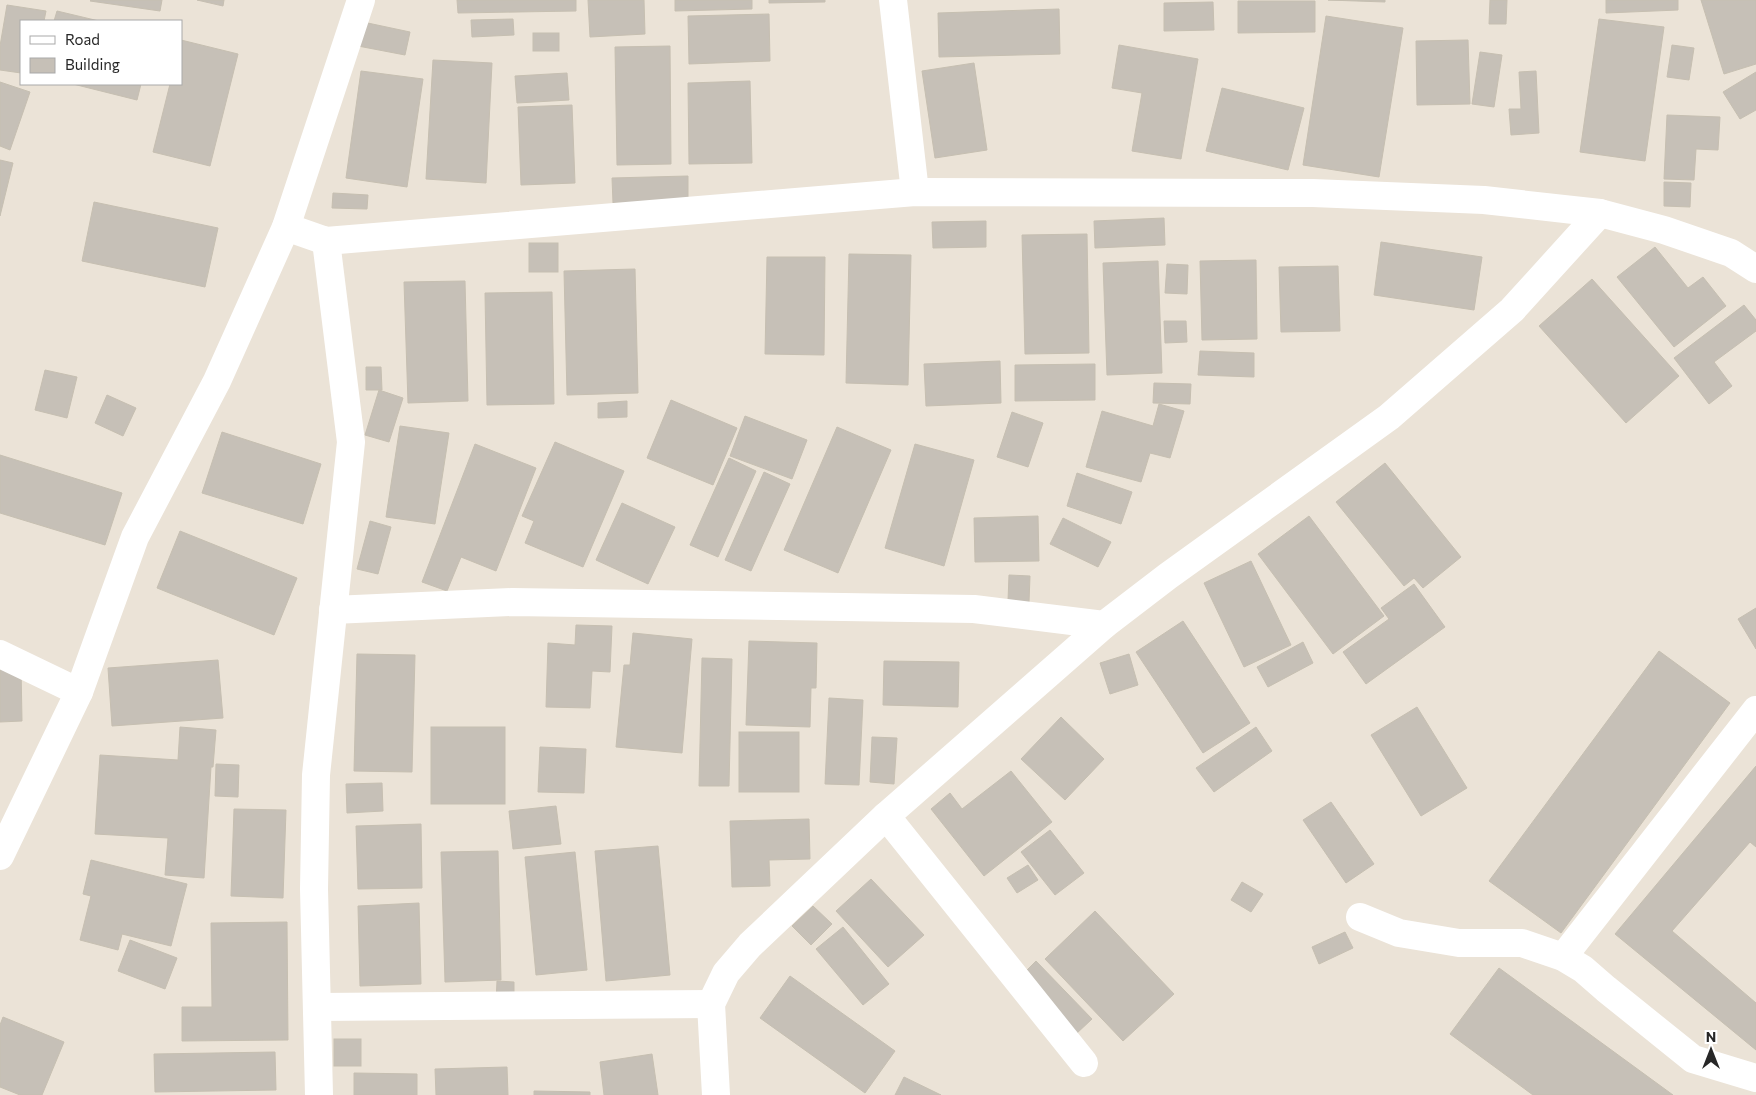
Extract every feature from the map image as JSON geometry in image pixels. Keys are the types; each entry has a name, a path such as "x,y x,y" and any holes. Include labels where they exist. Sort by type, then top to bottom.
{"street":[{"path":"0,856 79,692 135,537 217,381 286,227 361,0"},
{"path":"893,0 915,192"},
{"path":"286,227 326,241 915,192 1313,193 1484,200 1600,213 1664,230 1731,253 1756,270"},
{"path":"716,1095 711,1004 726,973 750,945 886,816 1104,624 1389,417 1512,310 1600,213"},
{"path":"319,1095 314,889 316,775 351,442 326,241"},
{"path":"333,610 512,602 964,609 1104,624"},
{"path":"0,654 79,692"},
{"path":"1564,957 1756,710"},
{"path":"886,816 1084,1063"},
{"path":"1360,917 1399,933 1459,943 1522,943 1564,957 1584,969 1693,1059 1756,1078"},
{"path":"318,1007 711,1004"}],"building":[{"path":"91,0 162,0 160,11"},
{"path":"197,0 224,0 223,6"},
{"path":"457,0 576,0 576,11 458,13"},
{"path":"588,0 644,0 645,34 590,37"},
{"path":"675,0 752,0 752,9 675,11"},
{"path":"769,0 825,0 825,2 769,3"},
{"path":"1328,0 1385,0 1385,2"},
{"path":"1490,0 1507,0 1506,24 1489,24"},
{"path":"1606,0 1678,0 1678,10 1606,13"},
{"path":"1701,0 1756,0 1756,64 1724,74"},
{"path":"1238,1 1315,1 1315,32 1238,33"},
{"path":"1213,2 1214,30 1164,31 1164,3"},
{"path":"7,5 46,11 44,20 20,20 20,73 0,70 0,46"},
{"path":"1059,9 1060,54 939,57 938,13"},
{"path":"57,11 95,20 54,20"},
{"path":"769,14 770,61 689,64 688,16"},
{"path":"1326,16 1403,28 1379,177 1303,165"},
{"path":"513,19 514,35 472,37 471,20"},
{"path":"1599,19 1664,27 1645,161 1580,152"},
{"path":"363,22 410,32 405,55 358,46"},
{"path":"533,33 559,33 559,51 533,51"},
{"path":"182,40 238,54 210,166 153,152 170,85 182,85"},
{"path":"1468,40 1470,104 1417,105 1416,41"},
{"path":"1119,45 1198,59 1181,159 1132,151 1142,93 1112,88"},
{"path":"1672,45 1694,48 1689,80 1667,77"},
{"path":"670,46 671,164 617,165 615,47"},
{"path":"1480,52 1502,55 1494,107 1472,104"},
{"path":"433,60 492,63 486,183 426,179"},
{"path":"974,63 987,150 935,158 922,71"},
{"path":"361,71 423,79 407,187 346,178"},
{"path":"1536,71 1539,133 1511,135 1509,109 1521,109 1519,72"},
{"path":"1756,72 1756,110 1740,119 1723,92"},
{"path":"567,73 569,100 517,103 515,76"},
{"path":"750,81 752,163 689,164 688,83"},
{"path":"0,82 30,92 10,150 0,146"},
{"path":"77,85 141,85 137,100"},
{"path":"1222,88 1304,108 1288,170 1206,151"},
{"path":"572,105 575,183 521,185 518,107"},
{"path":"1667,115 1720,117 1718,150 1696,149 1694,180 1664,179"},
{"path":"0,160 13,163 0,216"},
{"path":"688,176 688,201 613,203 612,178"},
{"path":"1664,182 1691,183 1690,207 1664,206"},
{"path":"333,193 368,195 367,209 332,208"},
{"path":"94,202 218,228 205,287 82,261"},
{"path":"1164,218 1165,245 1095,248 1094,221"},
{"path":"986,221 986,247 933,248 932,222"},
{"path":"1087,234 1089,353 1025,354 1022,235"},
{"path":"1381,242 1482,257 1474,310 1374,295"},
{"path":"529,243 558,243 558,272 529,272"},
{"path":"1655,247 1688,288 1703,277 1726,306 1674,347 1617,277"},
{"path":"849,254 911,255 908,385 846,383"},
{"path":"767,257 825,257 824,355 765,354"},
{"path":"1256,260 1257,339 1202,340 1200,261"},
{"path":"1158,261 1162,373 1107,375 1103,263"},
{"path":"1167,264 1188,265 1187,294 1165,293"},
{"path":"1338,266 1340,331 1281,332 1279,267"},
{"path":"635,269 638,393 567,395 564,271"},
{"path":"1592,279 1679,376 1626,423 1539,326"},
{"path":"465,281 468,401 408,403 404,282"},
{"path":"552,292 554,404 487,405 485,293"},
{"path":"1744,305 1756,320 1756,331 1714,362 1732,386 1709,404 1674,358"},
{"path":"1164,321 1186,321 1187,342 1165,343"},
{"path":"1200,351 1254,353 1254,377 1198,375"},
{"path":"1000,361 1001,403 926,406 924,364"},
{"path":"1095,364 1095,400 1015,401 1015,365"},
{"path":"366,367 381,367 382,390 366,390"},
{"path":"45,370 77,377 67,418 35,410"},
{"path":"1154,383 1191,384 1190,404 1153,403"},
{"path":"379,390 403,398 389,442 365,435"},
{"path":"107,395 136,408 123,436 95,423"},
{"path":"671,400 737,428 713,485 647,458"},
{"path":"627,401 627,417 598,418 598,403"},
{"path":"1159,404 1184,411 1170,458 1150,453 1141,482 1086,467 1102,411 1153,426"},
{"path":"1012,412 1043,423 1028,467 997,457"},
{"path":"745,416 807,440 792,479 730,456"},
{"path":"400,426 449,433 435,524 386,517"},
{"path":"837,427 891,450 838,573 784,550"},
{"path":"222,432 321,464 303,524 202,493"},
{"path":"555,442 624,471 583,567 525,543 534,521 522,516"},
{"path":"475,444 536,468 496,571 461,557 447,591 422,582"},
{"path":"915,444 974,460 944,566 885,548"},
{"path":"0,455 122,493 105,545 0,513"},
{"path":"729,458 756,471 718,557 690,545"},
{"path":"1385,463 1461,557 1423,588 1414,578 1404,586 1336,502"},
{"path":"764,472 790,484 751,571 725,560"},
{"path":"1077,473 1132,492 1121,524 1067,506"},
{"path":"622,503 675,527 648,584 596,560"},
{"path":"1038,516 1039,561 975,562 974,518"},
{"path":"1309,516 1384,616 1333,654 1258,554"},
{"path":"1063,518 1111,542 1098,567 1050,544"},
{"path":"370,521 391,527 378,574 357,569"},
{"path":"180,531 297,578 274,635 157,588"},
{"path":"1251,561 1291,645 1244,667 1204,583"},
{"path":"1009,575 1030,576 1029,602 1008,601"},
{"path":"1414,584 1445,627 1366,684 1343,652 1389,619 1381,608"},
{"path":"1756,608 1756,649 1738,619"},
{"path":"1183,621 1250,723 1203,753 1136,652"},
{"path":"576,625 612,626 610,672 592,671 590,708 546,707 548,643 575,645"},
{"path":"633,633 692,639 682,753 616,747 624,665 630,665"},
{"path":"749,641 817,643 816,688 811,688 810,727 746,725"},
{"path":"1303,642 1313,663 1268,687 1257,667"},
{"path":"1659,651 1730,703 1561,933 1489,881"},
{"path":"357,654 415,655 412,772 354,771"},
{"path":"1129,654 1138,685 1110,694 1100,663"},
{"path":"702,658 732,659 729,786 699,786"},
{"path":"218,660 223,718 112,726 108,668"},
{"path":"884,661 959,662 958,707 883,705"},
{"path":"21,668 22,721 0,722 0,669"},
{"path":"829,698 863,700 859,785 825,784"},
{"path":"1417,707 1467,788 1421,816 1371,735"},
{"path":"1061,717 1104,759 1065,800 1021,759"},
{"path":"180,727 216,730 213,767 211,767 204,878 165,875 168,838 95,834 100,755 178,760"},
{"path":"431,727 505,727 505,804 431,804"},
{"path":"1256,727 1272,751 1214,792 1196,768"},
{"path":"739,732 799,732 799,792 739,792"},
{"path":"872,737 897,738 894,784 870,782"},
{"path":"540,747 586,749 584,793 538,792"},
{"path":"216,764 239,765 238,797 215,796"},
{"path":"1756,766 1756,847 1750,842 1672,931 1756,1003 1756,1050 1615,934"},
{"path":"1011,771 1052,822 984,876 931,809 950,793 962,809"},
{"path":"382,783 383,811 347,813 346,784"},
{"path":"1331,802 1374,864 1346,883 1303,820"},
{"path":"556,806 561,844 513,849 509,811"},
{"path":"234,809 286,810 283,898 231,896"},
{"path":"809,819 810,859 769,860 770,886 732,887 730,821"},
{"path":"421,824 422,888 358,889 356,826"},
{"path":"1050,830 1084,873 1055,895 1021,852"},
{"path":"658,846 670,975 606,981 595,851"},
{"path":"498,851 501,980 445,982 441,852"},
{"path":"575,852 587,970 536,975 525,857"},
{"path":"91,860 187,884 171,946 122,934 118,950 80,940 91,896 83,894"},
{"path":"1028,865 1038,880 1017,893 1007,878"},
{"path":"871,879 924,935 888,967 836,911"},
{"path":"1242,882 1263,894 1251,912 1231,900"},
{"path":"419,903 421,984 360,986 358,906"},
{"path":"813,906 832,924 811,945 792,926"},
{"path":"1095,911 1174,994 1123,1041 1045,959"},
{"path":"287,922 288,1040 182,1041 182,1007 212,1007 211,923"},
{"path":"843,927 889,984 863,1005 816,949"},
{"path":"1345,932 1353,948 1319,964 1312,947"},
{"path":"130,940 177,958 165,989 118,971"},
{"path":"1036,961 1092,1019 1076,1034 1021,976"},
{"path":"1499,968 1673,1095 1533,1095 1450,1034"},
{"path":"790,976 895,1051 865,1093 760,1018"},
{"path":"497,981 514,982 514,1003 496,1002"},
{"path":"3,1017 64,1042 42,1095 20,1095 0,1087 0,1025"},
{"path":"334,1039 361,1039 361,1066 334,1066"},
{"path":"275,1052 276,1090 155,1092 154,1054"},
{"path":"652,1054 658,1095 604,1095 600,1062"},
{"path":"507,1067 508,1095 436,1095 435,1069"},
{"path":"354,1073 417,1074 417,1095 354,1095"},
{"path":"904,1077 941,1095 895,1095"},
{"path":"534,1091 590,1092 590,1095 534,1095"}]}
